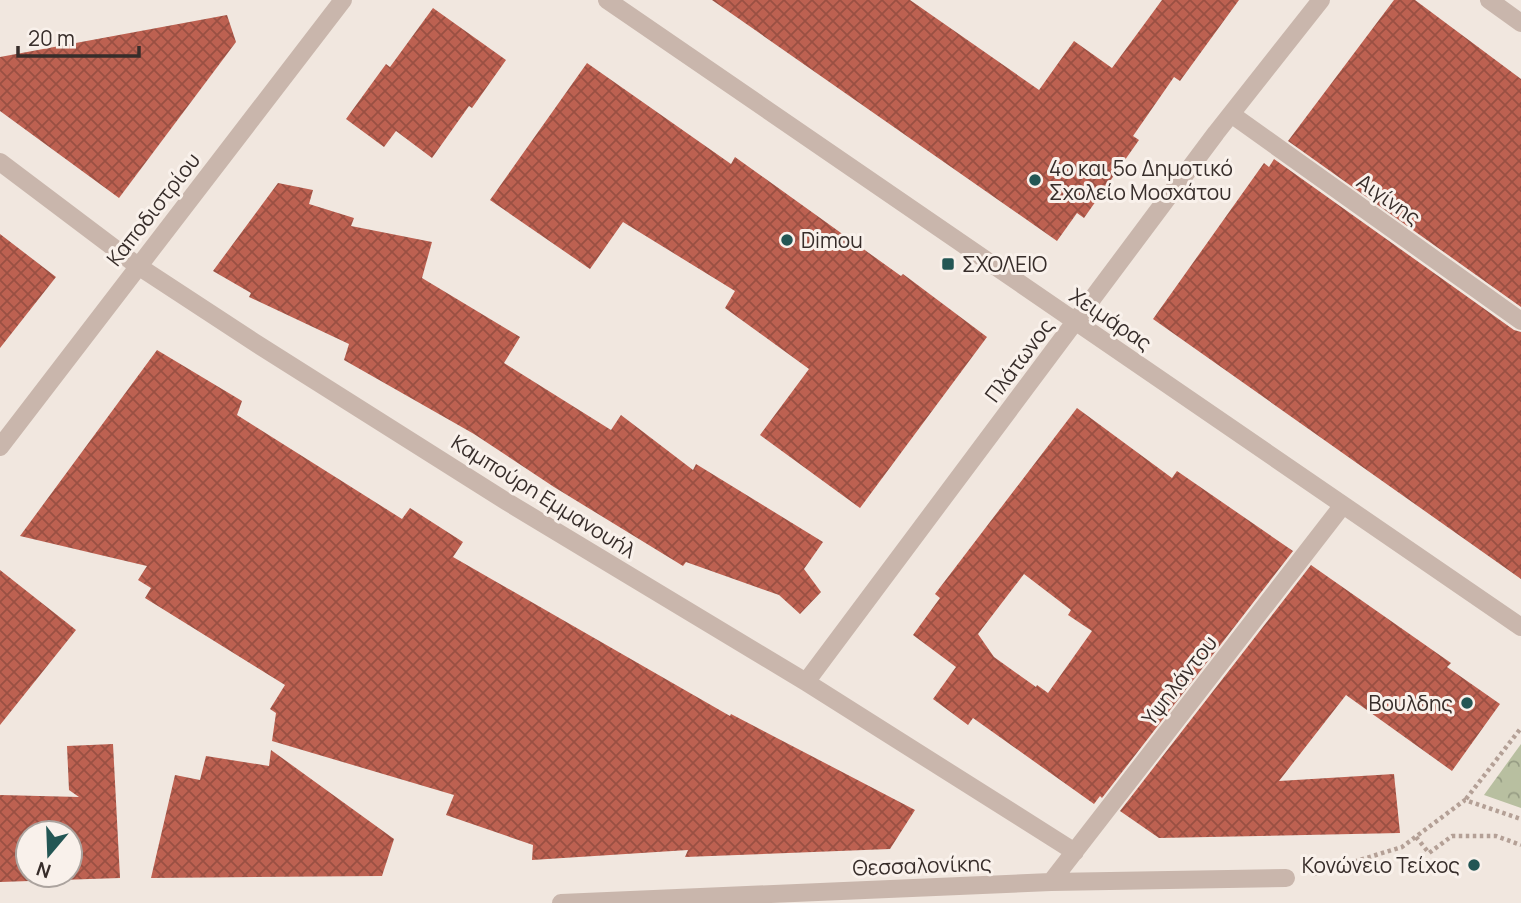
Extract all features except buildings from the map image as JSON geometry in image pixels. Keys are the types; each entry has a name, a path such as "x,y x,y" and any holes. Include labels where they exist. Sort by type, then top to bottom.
{"street":[{"name":"Καποδιστρίου","path":"0,447 343,0"},
{"name":"Χειμάρας","path":"607,0 1521,627"},
{"name":"Πλάτωνος","path":"806,682 1231,114 1321,0"},
{"path":"1489,0 1521,23"},
{"name":"Αιγίνης","path":"1231,114 1521,321"},
{"name":"Καμπούρη Εμμανουήλ","path":"0,162 138,266 504,500 806,682 1075,852"},
{"name":"Υψηλάντου","path":"1051,882 1343,505"},
{"name":"Θεσσαλονίκης","path":"561,903 1051,882 1286,878"}],"path":[{"path":"1322,873 1402,847 1416,837 1465,800 1521,728"},
{"path":"1465,800 1521,819"},
{"path":"1416,837 1429,853 1452,836 1496,836 1521,845"}],"green space":[{"path":"1521,744 1521,808 1484,795"}],"place":[{"name":"4ο και 5ο Δημοτικό Σχολείο Μοσχάτου","path":"1035,180"},
{"name":"Dimou","path":"787,240"},
{"name":"ΣΧΟΛΕΙΟ","path":"948,264"},
{"name":"Βουλδης","path":"1467,703"},
{"name":"Κονώνειο Τείχος","path":"1474,865"}]}
